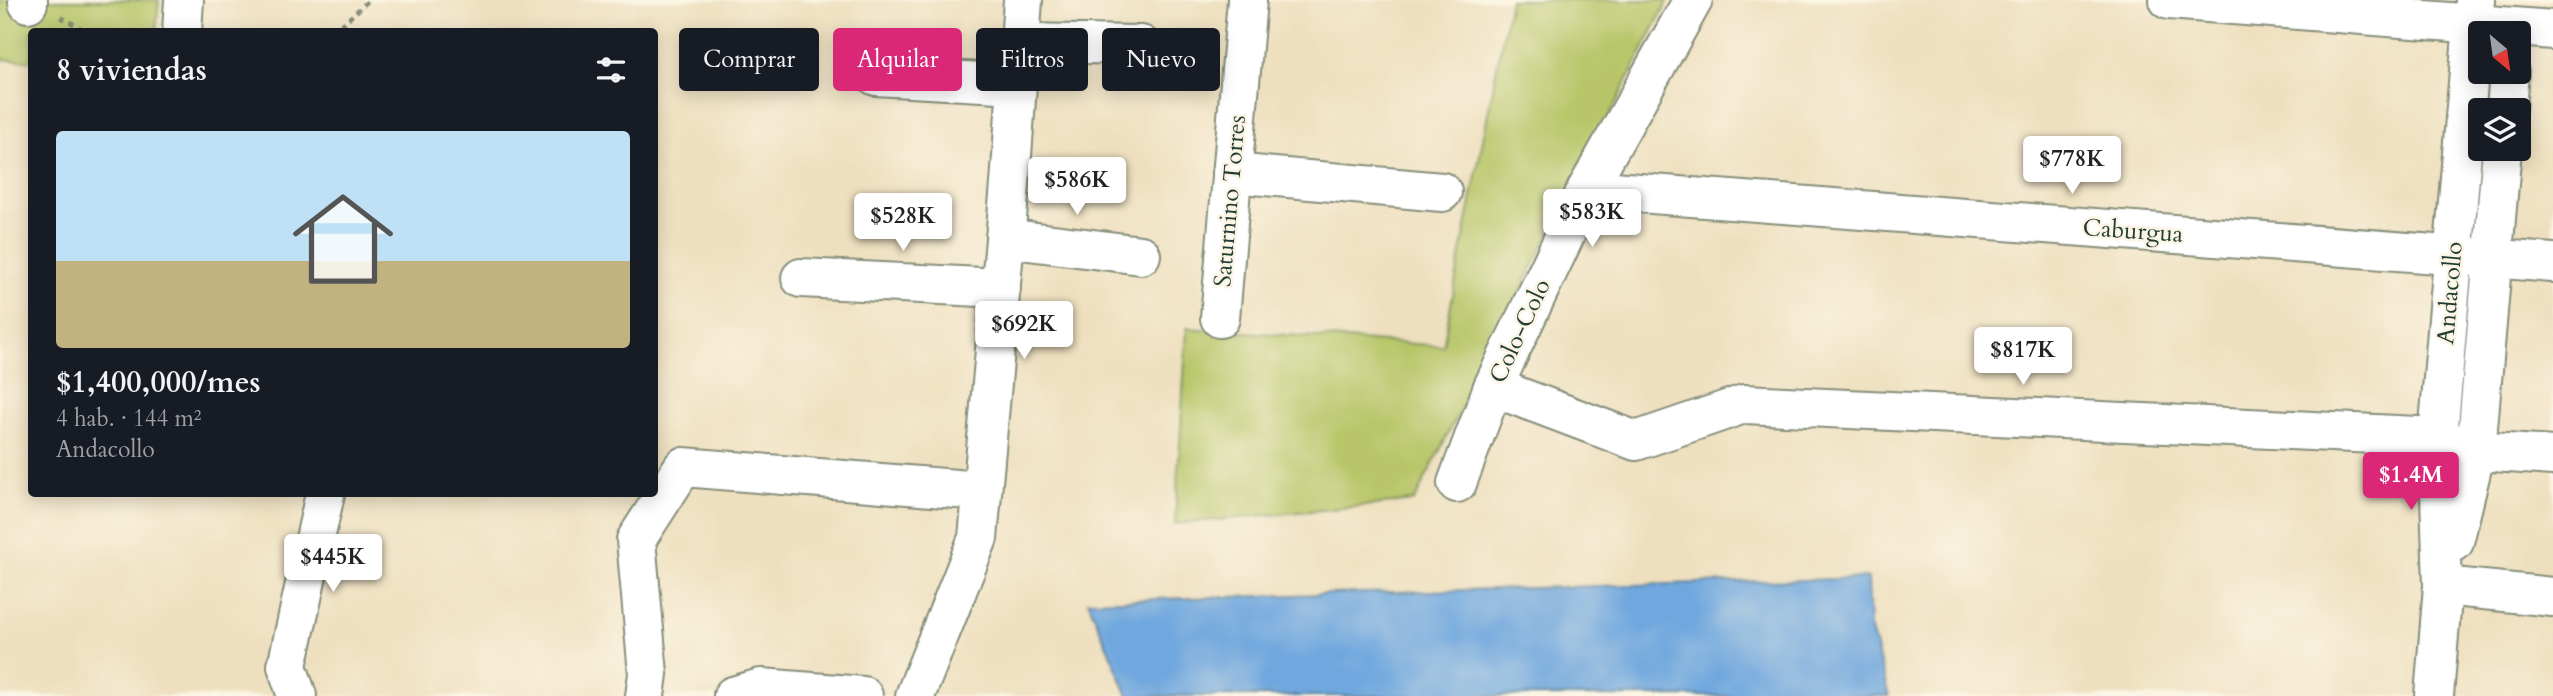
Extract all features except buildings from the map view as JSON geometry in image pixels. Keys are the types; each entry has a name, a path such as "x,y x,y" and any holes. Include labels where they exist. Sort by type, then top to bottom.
{"street":[{"path":"182,28 184,0"},
{"path":"1021,28 1023,0"},
{"name":"Saturnino Torres","path":"1220,318 1247,0"},
{"name":"Colo-Colo","path":"1457,483 1493,387 1587,189 1693,0"},
{"path":"2169,0 2474,12 2553,30"},
{"name":"Andacollo","path":"2434,696 2443,586 2438,437 2474,12"},
{"path":"915,696 978,538 1016,91"},
{"name":"Andacollo","path":"2443,586 2476,451 2501,161"},
{"path":"1232,173 1442,191"},
{"name":"Caburgua","path":"1587,189 2553,263"},
{"path":"1005,238 1141,255"},
{"path":"801,278 1001,288"},
{"path":"1493,387 1636,441 1744,404 2438,437 2476,451 2553,456"},
{"path":"645,696 648,674 636,540 683,467 982,491"},
{"path":"315,696 292,681 324,497"},
{"path":"2443,586 2553,597"},
{"path":"733,696 761,688 863,696"}],"path":[{"path":"338,28 369,0"}],"green space":[{"path":"0,0 159,0 156,28 28,28 28,61 0,59"},
{"path":"1510,0 1668,0 1414,501 1175,524 1187,328 1443,346"}],"water":[{"path":"1868,578 1870,626 1889,696 1128,696 1088,601"}]}
